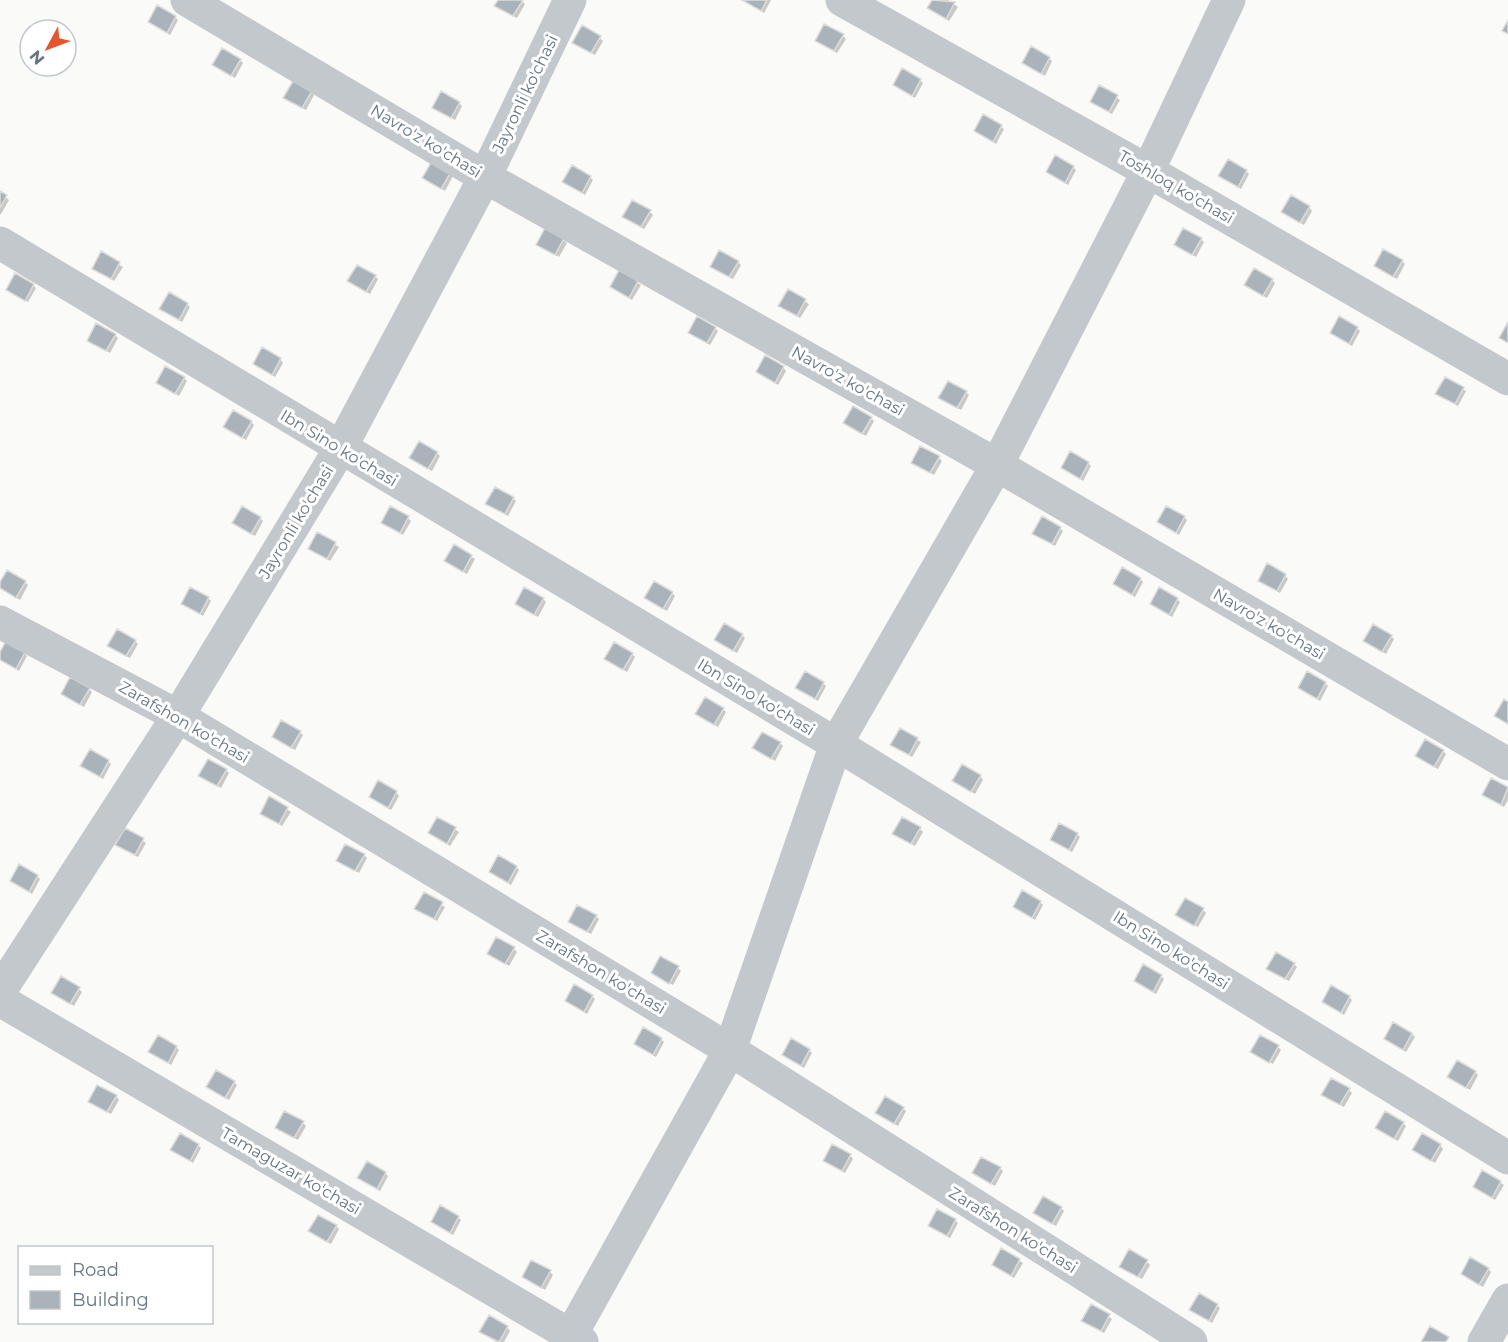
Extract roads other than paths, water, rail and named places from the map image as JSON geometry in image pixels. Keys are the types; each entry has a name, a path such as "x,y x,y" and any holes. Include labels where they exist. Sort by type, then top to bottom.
{"street":[{"name":"Navro'z ko'chasi","path":"188,0 485,177 997,465 1508,764"},
{"name":"Jayronli ko'chasi","path":"0,991 178,716 340,449 485,177 570,0"},
{"name":"Toshloq ko'chasi","path":"842,0 1148,171 1508,379"},
{"path":"577,1339 730,1050 836,744 997,465 1148,171 1230,0"},
{"name":"Ibn Sino ko'chasi","path":"0,243 340,449 836,744 1508,1158"},
{"name":"Zarafshon ko'chasi","path":"0,622 178,716 730,1050 1191,1342"},
{"name":"Tamaguzar ko'chasi","path":"0,1000 577,1339"},
{"path":"1484,1342 1508,1300"}]}
